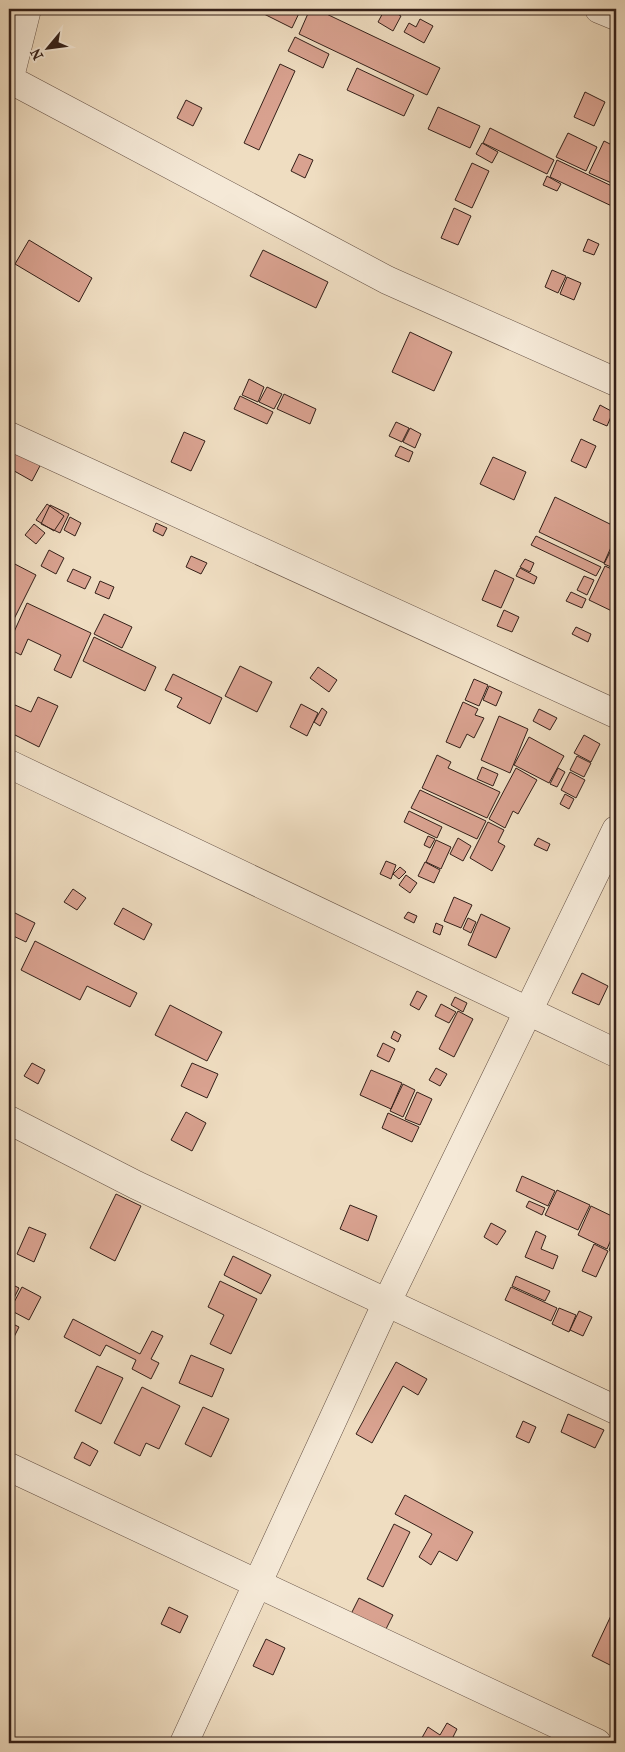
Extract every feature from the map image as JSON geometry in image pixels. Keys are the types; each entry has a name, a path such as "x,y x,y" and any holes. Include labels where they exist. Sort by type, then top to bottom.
{"street":[{"path":"27,9 9,80 388,280 616,382"},
{"path":"599,9 616,16"},
{"path":"9,436 616,714"},
{"path":"9,764 616,1053"},
{"path":"184,1743 387,1302 616,830"},
{"path":"10,1123 136,1186 616,1410"},
{"path":"9,1467 597,1743"}],"building":[{"path":"254,9 301,9 292,28"},
{"path":"310,9 316,9 440,68 427,95 299,34"},
{"path":"385,9 389,9 401,16 393,31 378,22"},
{"path":"420,19 433,26 424,43 404,32 409,23 416,27"},
{"path":"295,37 329,54 323,68 288,51"},
{"path":"280,64 295,71 259,150 244,143"},
{"path":"357,68 414,95 404,116 347,90"},
{"path":"585,92 605,102 594,126 574,117"},
{"path":"186,100 202,108 193,126 177,118"},
{"path":"438,107 480,126 470,148 428,129"},
{"path":"490,128 554,160 547,174 483,143"},
{"path":"568,133 597,147 586,171 556,157"},
{"path":"604,141 616,147 616,185 589,173"},
{"path":"482,143 498,152 492,163 476,154"},
{"path":"299,154 313,160 305,178 291,171"},
{"path":"557,160 616,188 616,208 550,177"},
{"path":"472,163 489,171 472,208 455,200"},
{"path":"547,176 561,184 557,191 543,185"},
{"path":"454,208 471,216 458,245 441,238"},
{"path":"588,239 599,244 594,255 583,251"},
{"path":"29,240 92,278 79,302 15,264"},
{"path":"263,250 328,282 316,308 250,276"},
{"path":"552,270 566,276 558,293 545,287"},
{"path":"567,277 581,283 574,300 560,294"},
{"path":"410,332 452,352 434,391 392,372"},
{"path":"249,379 264,387 258,402 242,395"},
{"path":"267,387 282,394 274,409 259,402"},
{"path":"284,394 316,409 310,424 277,409"},
{"path":"240,396 273,412 267,424 234,409"},
{"path":"600,405 613,412 607,426 593,420"},
{"path":"396,422 409,428 402,442 389,436"},
{"path":"410,428 421,434 415,448 403,442"},
{"path":"184,432 205,441 191,471 171,462"},
{"path":"581,439 596,446 586,468 571,461"},
{"path":"14,446 42,462 32,481 9,468 9,456"},
{"path":"400,446 413,452 409,462 395,456"},
{"path":"493,457 526,472 514,500 480,484"},
{"path":"555,497 616,527 616,536 604,563 539,532"},
{"path":"47,504 64,516 54,531 36,520"},
{"path":"50,505 69,514 60,533 41,524"},
{"path":"70,517 81,523 75,536 64,530"},
{"path":"156,523 167,528 163,536 153,531"},
{"path":"34,524 45,533 36,544 25,535"},
{"path":"536,536 601,567 596,576 531,545"},
{"path":"49,550 64,558 56,574 41,566"},
{"path":"610,552 616,555 616,569 604,564"},
{"path":"191,556 207,563 201,574 186,567"},
{"path":"525,559 534,563 530,572 520,567"},
{"path":"9,561 36,575 9,629"},
{"path":"605,566 616,571 616,613 589,600"},
{"path":"520,568 537,577 534,584 516,576"},
{"path":"73,569 91,577 85,589 67,581"},
{"path":"495,570 514,579 501,608 482,600"},
{"path":"584,576 594,580 587,595 577,590"},
{"path":"100,581 114,587 109,599 95,593"},
{"path":"571,592 586,599 582,608 566,601"},
{"path":"27,603 91,633 71,678 54,670 61,655 28,639 21,655 9,649 9,643"},
{"path":"504,610 519,617 512,632 497,626"},
{"path":"104,614 132,627 122,648 94,634"},
{"path":"576,627 591,634 588,642 572,634"},
{"path":"94,637 156,667 145,691 83,661"},
{"path":"240,666 272,682 257,712 225,696"},
{"path":"318,667 337,680 329,692 310,678"},
{"path":"173,674 222,698 210,724 177,707 182,698 165,690"},
{"path":"474,679 488,685 479,706 465,700"},
{"path":"489,686 502,692 496,706 483,700"},
{"path":"38,697 58,706 39,747 9,732 9,719 15,705 31,712"},
{"path":"463,702 478,709 475,715 484,718 474,738 467,734 460,748 446,742"},
{"path":"301,704 318,713 307,736 290,727"},
{"path":"322,708 327,712 320,726 314,722"},
{"path":"539,709 557,718 550,730 533,721"},
{"path":"499,716 528,729 510,773 481,760"},
{"path":"584,735 600,744 591,762 574,753"},
{"path":"529,737 564,756 549,783 514,765"},
{"path":"437,755 451,762 448,768 500,792 487,818 422,788"},
{"path":"577,756 591,763 584,777 570,770"},
{"path":"482,767 498,774 493,786 477,779"},
{"path":"516,768 537,780 518,814 513,811 505,828 489,819"},
{"path":"558,768 565,772 557,787 550,784"},
{"path":"570,772 585,780 576,798 561,790"},
{"path":"420,790 486,821 477,839 411,808"},
{"path":"565,794 574,799 569,809 560,804"},
{"path":"409,811 442,827 437,838 404,822"},
{"path":"488,822 504,830 498,842 505,846 492,871 470,858"},
{"path":"428,836 435,839 430,848 424,845"},
{"path":"458,838 471,846 463,861 450,854"},
{"path":"538,838 550,844 547,851 534,845"},
{"path":"436,840 451,847 441,869 426,862"},
{"path":"386,861 396,865 391,879 380,874"},
{"path":"425,862 440,870 434,883 418,876"},
{"path":"400,867 406,872 399,879 393,874"},
{"path":"406,875 417,883 410,893 399,885"},
{"path":"73,889 86,898 77,910 64,902"},
{"path":"454,897 472,905 461,928 444,921"},
{"path":"123,908 152,924 144,940 114,924"},
{"path":"9,910 35,923 26,942 9,934"},
{"path":"408,912 417,916 414,923 404,918"},
{"path":"481,914 510,928 496,958 468,945"},
{"path":"468,918 476,922 471,933 463,929"},
{"path":"436,923 443,926 440,935 433,932"},
{"path":"35,941 137,993 130,1007 87,986 80,1000 21,970"},
{"path":"582,973 608,986 599,1005 572,993"},
{"path":"417,991 427,996 419,1010 410,1005"},
{"path":"455,997 467,1003 463,1012 451,1005"},
{"path":"441,1004 456,1012 449,1023 435,1016"},
{"path":"170,1005 222,1032 207,1061 155,1035"},
{"path":"458,1011 473,1019 454,1057 439,1049"},
{"path":"394,1031 401,1035 398,1042 391,1038"},
{"path":"383,1043 395,1049 389,1062 377,1056"},
{"path":"32,1063 45,1070 38,1084 24,1076"},
{"path":"192,1063 218,1074 207,1098 181,1086"},
{"path":"436,1068 447,1074 440,1086 429,1080"},
{"path":"371,1070 402,1083 391,1109 360,1095"},
{"path":"403,1084 415,1090 403,1117 390,1111"},
{"path":"417,1092 432,1099 420,1125 405,1119"},
{"path":"186,1112 206,1123 192,1151 171,1140"},
{"path":"388,1113 419,1127 412,1142 382,1128"},
{"path":"522,1176 555,1191 548,1206 516,1191"},
{"path":"557,1190 590,1205 578,1230 545,1215"},
{"path":"116,1194 141,1206 115,1261 90,1248"},
{"path":"529,1201 545,1208 542,1215 526,1207"},
{"path":"350,1205 377,1216 368,1241 340,1229"},
{"path":"591,1206 616,1218 616,1228 607,1249 578,1235"},
{"path":"491,1223 506,1231 497,1245 484,1237"},
{"path":"29,1227 46,1234 34,1262 17,1254"},
{"path":"536,1231 546,1236 541,1249 558,1256 553,1269 525,1257"},
{"path":"616,1237 616,1254 609,1250"},
{"path":"594,1244 608,1251 596,1277 582,1271"},
{"path":"233,1256 271,1275 261,1294 224,1275"},
{"path":"516,1276 550,1291 545,1301 512,1286"},
{"path":"220,1281 257,1299 231,1354 210,1344 224,1315 208,1307"},
{"path":"9,1283 19,1288 9,1308"},
{"path":"22,1287 41,1297 29,1320 10,1310"},
{"path":"511,1287 557,1308 551,1321 505,1300"},
{"path":"559,1308 576,1315 569,1332 552,1324"},
{"path":"579,1311 592,1317 583,1336 570,1330"},
{"path":"73,1319 140,1354 152,1331 163,1336 151,1359 159,1363 151,1379 132,1369 136,1360 106,1345 100,1356 64,1337"},
{"path":"9,1322 19,1327 13,1339 9,1337"},
{"path":"191,1355 224,1369 212,1397 179,1383"},
{"path":"396,1362 427,1379 418,1395 403,1386 372,1443 356,1434"},
{"path":"97,1366 123,1378 101,1424 75,1411"},
{"path":"142,1387 180,1406 159,1449 146,1443 140,1456 114,1443"},
{"path":"203,1407 229,1419 211,1457 185,1444"},
{"path":"568,1414 604,1430 595,1448 561,1432"},
{"path":"523,1421 536,1427 529,1443 516,1437"},
{"path":"82,1442 98,1451 90,1466 74,1458"},
{"path":"405,1495 473,1532 457,1561 439,1551 431,1565 419,1557 432,1534 395,1514"},
{"path":"394,1524 410,1532 383,1587 367,1579"},
{"path":"359,1598 393,1615 385,1631 351,1614"},
{"path":"616,1605 616,1668 592,1656"},
{"path":"169,1607 188,1616 180,1633 161,1624"},
{"path":"266,1639 285,1648 273,1675 253,1666"},
{"path":"447,1723 457,1729 453,1737 461,1741 460,1743 419,1743 428,1727 440,1735"}]}
